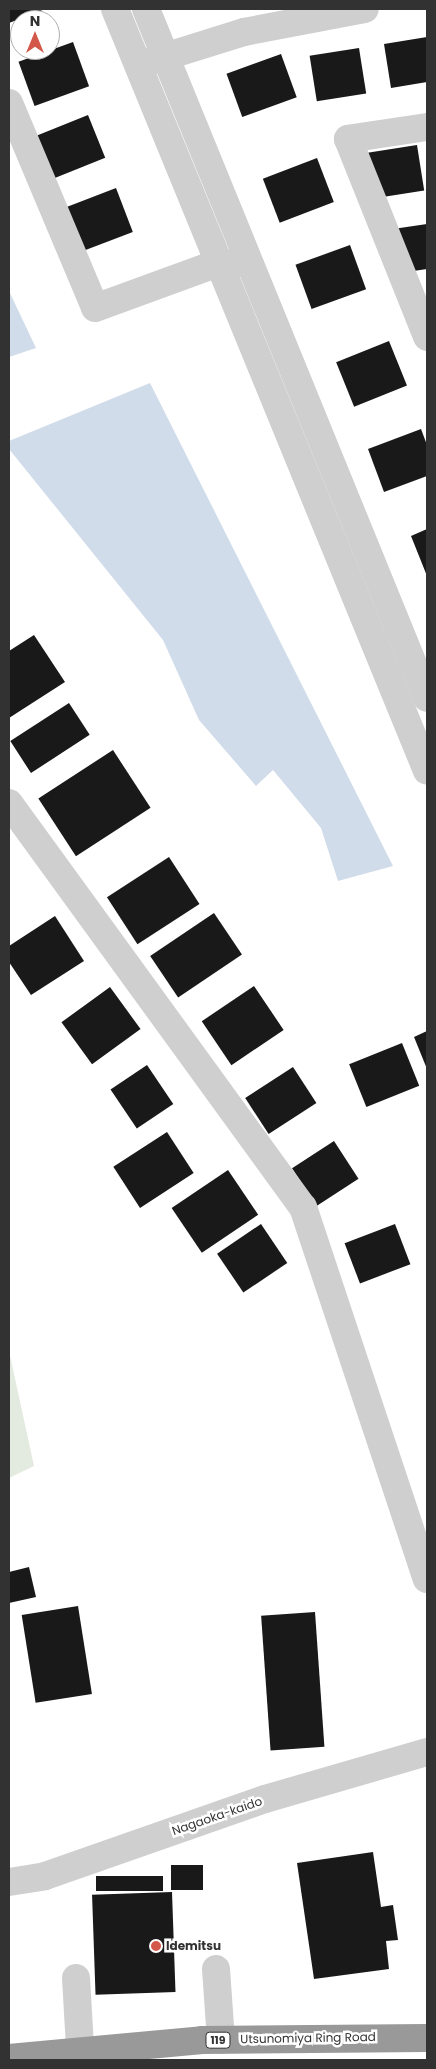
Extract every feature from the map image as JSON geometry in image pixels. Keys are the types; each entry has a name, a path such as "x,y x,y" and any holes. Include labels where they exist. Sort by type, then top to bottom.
{"highway":[{"name":"Utsunomiya Ring Road","path":"9,2058 80,2048 221,2040 427,2038"}],"street":[{"path":"115,9 427,771"},
{"path":"146,9 427,698"},
{"path":"139,65 244,32 365,9"},
{"path":"9,103 95,308 218,263 250,265"},
{"path":"427,127 348,139 422,309 427,337"},
{"path":"9,803 303,1207 427,1579"},
{"name":"Nagaoka-kaido","path":"9,1882 45,1876 265,1799 427,1752"},
{"path":"216,1969 221,2040"},
{"path":"76,1978 80,2048"}],"shaded area":[{"path":"9,1351 34,1466 9,1478"}],"water":[{"path":"9,291 36,348 9,357"},
{"path":"150,383 393,866 338,881 321,828 273,770 256,786 199,720 163,640 9,449 9,441"}],"building":[{"path":"9,9 45,9 10,10 9,23"},
{"path":"427,37 427,82 391,88 384,44"},
{"path":"73,42 89,86 35,106 18,62 24,60 60,60 60,47"},
{"path":"359,48 366,93 317,101 310,56"},
{"path":"281,54 297,97 242,117 226,74"},
{"path":"88,115 105,158 52,179 35,136"},
{"path":"417,145 424,190 375,198 368,153"},
{"path":"317,158 334,202 280,223 263,179"},
{"path":"116,188 133,232 80,252 63,208"},
{"path":"427,224 427,269 400,273 393,229"},
{"path":"350,245 366,289 312,309 295,265"},
{"path":"389,341 407,386 354,407 336,362"},
{"path":"421,429 427,445 427,476 384,492 368,449"},
{"path":"427,529 427,576 411,536"},
{"path":"34,635 65,682 9,718 9,651"},
{"path":"69,703 90,735 31,773 10,741"},
{"path":"113,750 151,808 76,856 38,798"},
{"path":"169,857 199,904 137,944 107,897"},
{"path":"214,913 242,954 178,998 150,956"},
{"path":"55,916 84,961 31,995 9,962 9,946"},
{"path":"254,986 284,1030 231,1065 202,1021"},
{"path":"110,987 141,1029 92,1064 61,1022"},
{"path":"427,1031 427,1069 414,1037"},
{"path":"402,1043 419,1086 366,1107 349,1064"},
{"path":"147,1065 173,1104 137,1129 111,1090"},
{"path":"293,1067 316,1103 269,1134 245,1098"},
{"path":"167,1132 194,1173 140,1208 113,1167"},
{"path":"334,1141 359,1179 317,1206 292,1168"},
{"path":"228,1170 258,1215 202,1253 172,1208"},
{"path":"261,1224 287,1263 243,1293 217,1254"},
{"path":"395,1224 410,1264 360,1283 345,1243"},
{"path":"29,1567 36,1597 9,1603 9,1572"},
{"path":"78,1606 92,1694 36,1703 22,1615"},
{"path":"315,1612 324,1747 271,1750 261,1616"},
{"path":"373,1852 381,1907 393,1905 398,1940 386,1941 389,1969 314,1979 297,1863"},
{"path":"171,1865 203,1865 203,1890 171,1890"},
{"path":"96,1876 163,1876 163,1891 96,1891"},
{"path":"172,1892 175,1992 96,1995 92,1895"}],"place":[{"name":"Idemitsu","path":"156,1946"}]}
